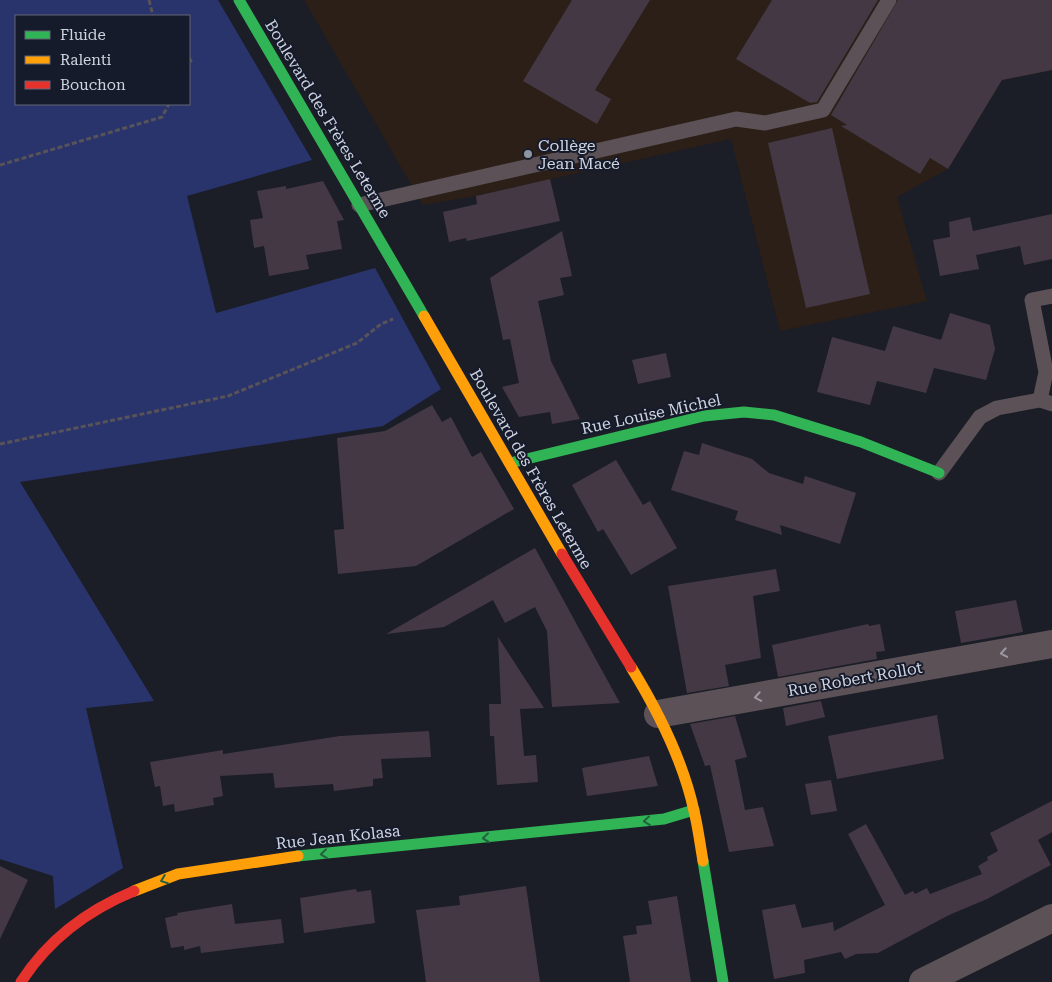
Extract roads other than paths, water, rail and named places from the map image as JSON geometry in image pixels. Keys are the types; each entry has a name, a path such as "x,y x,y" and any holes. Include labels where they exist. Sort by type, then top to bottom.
{"street":[{"name":"Boulevard des Frères Leterme","path":"239,0 658,714 688,784 723,982"},
{"name":"Rue Louise Michel","path":"510,463 704,416 744,412 774,415 834,434 939,473"},
{"name":"Rue Robert Rollot","path":"658,714 1052,644"},
{"name":"Rue Jean Kolasa","path":"21,982 39,957 81,919 125,895 178,874 282,858 664,819 694,810"},
{"path":"923,982 1052,918"}],"lane":[{"path":"359,205 736,119 765,123 823,110 889,0"},
{"path":"939,473 980,416 997,408 1046,402 1046,372 1032,300 1052,296"}],"place":[{"name":"Collège Jean Macé","path":"528,154"}]}
